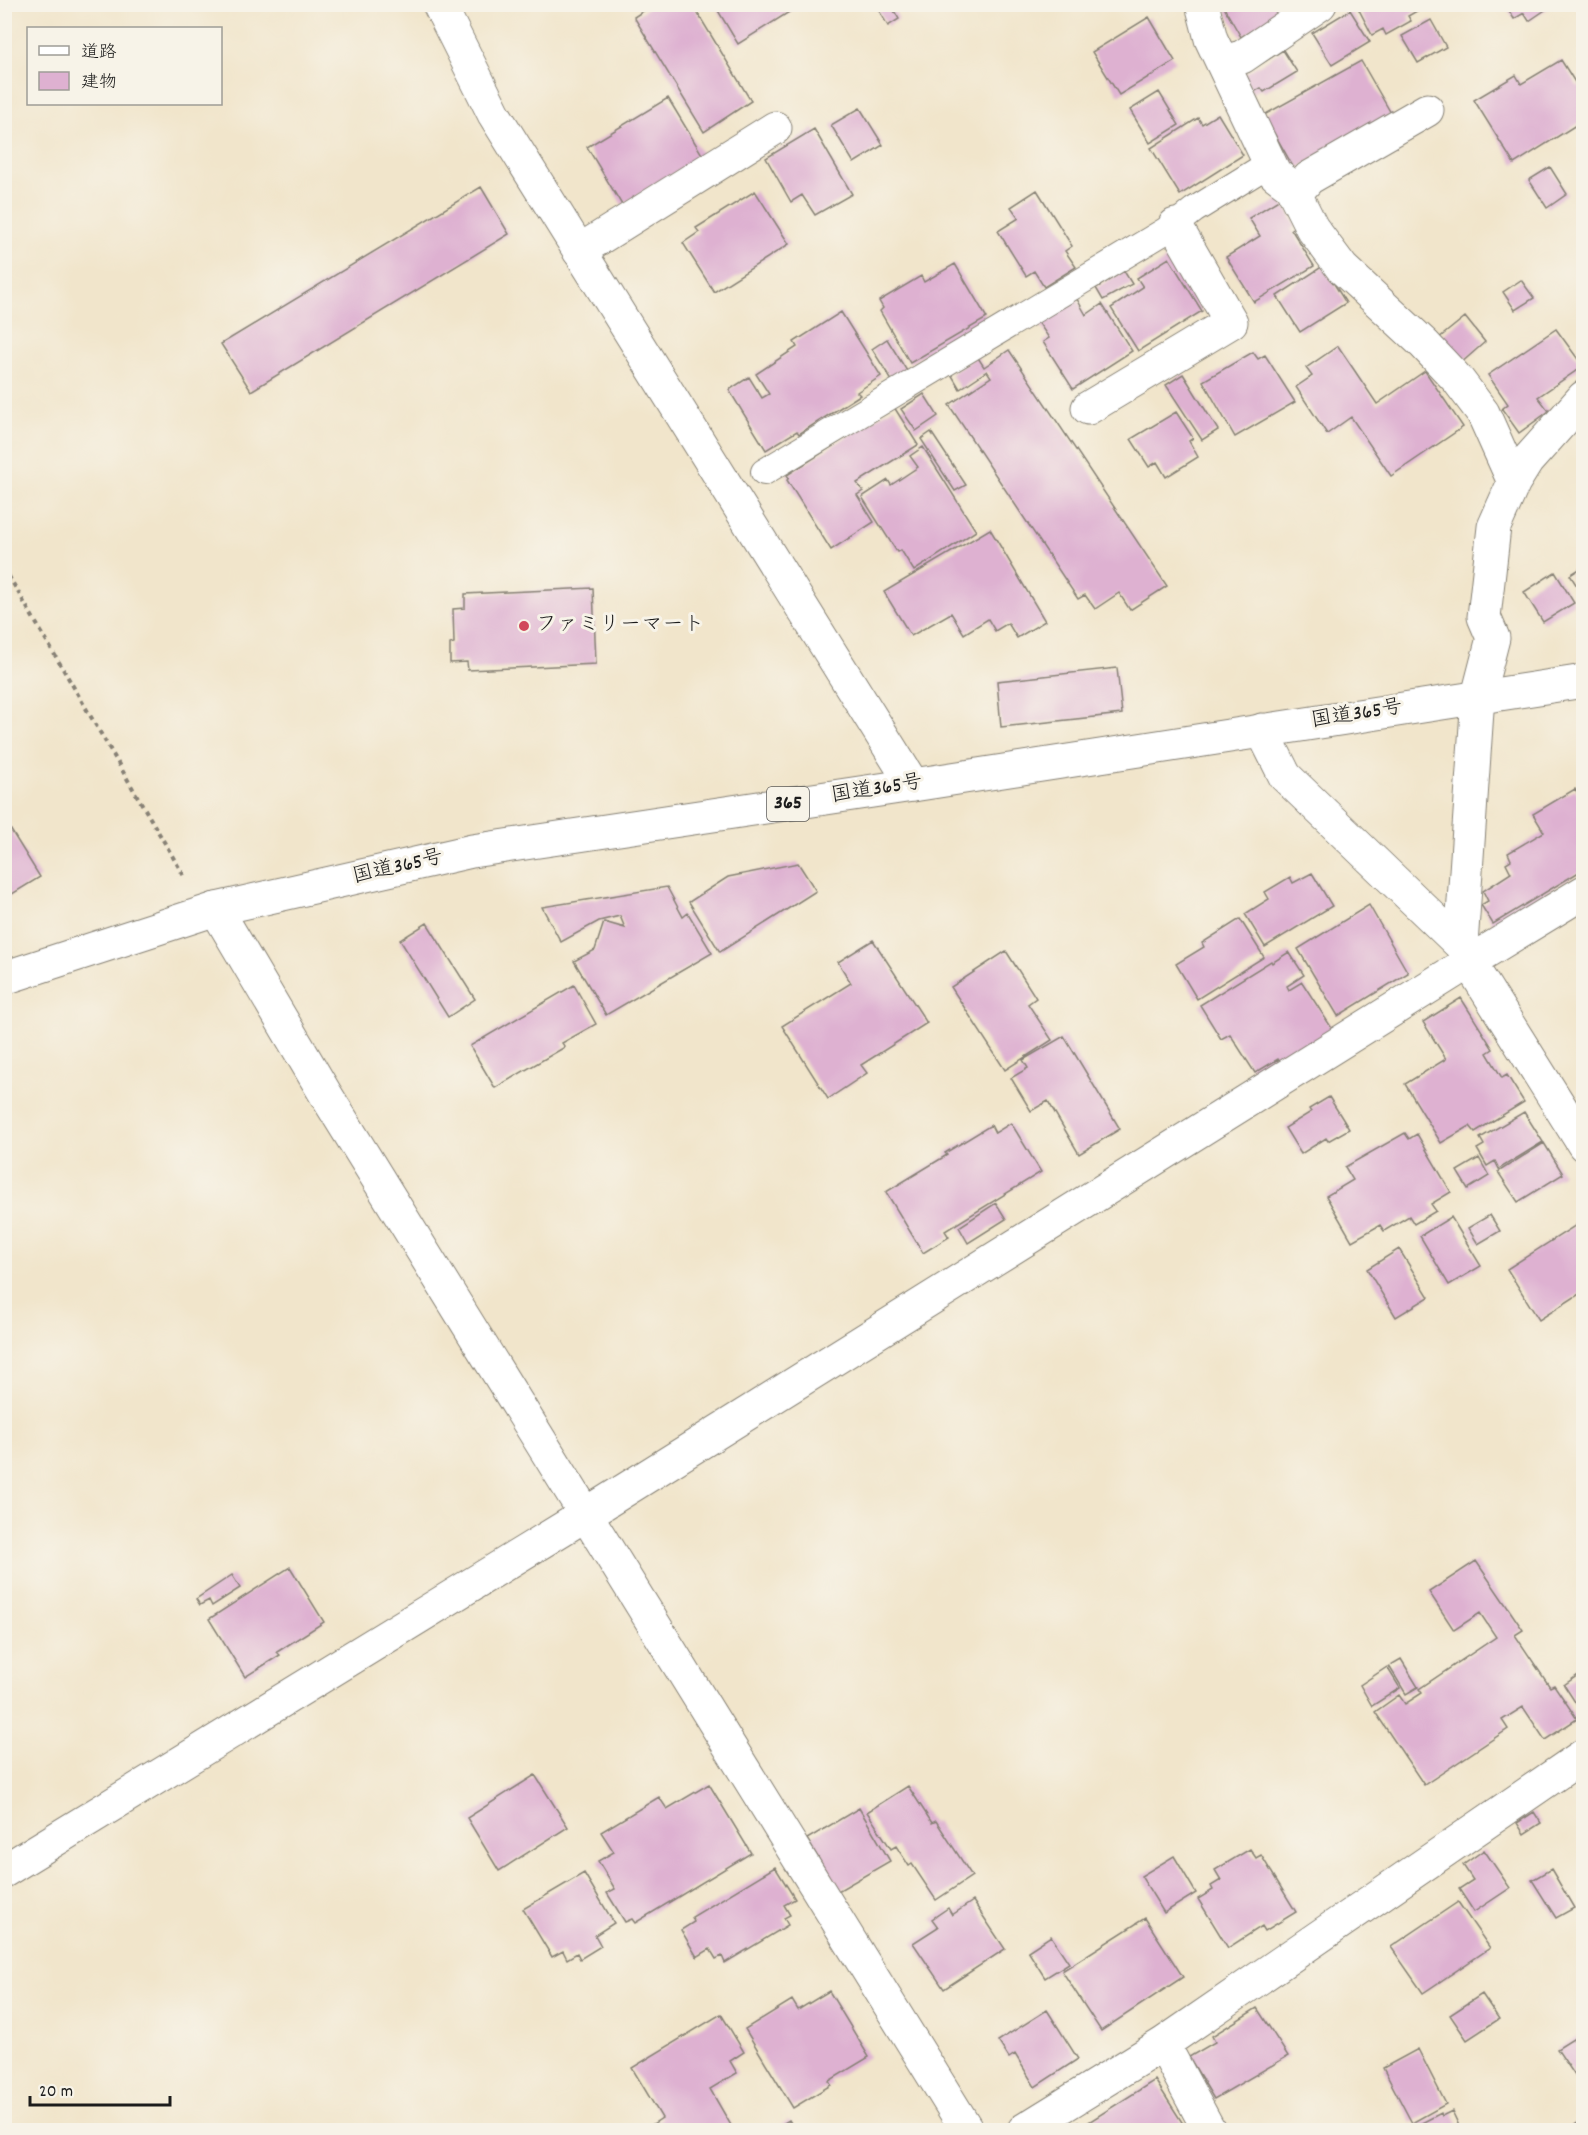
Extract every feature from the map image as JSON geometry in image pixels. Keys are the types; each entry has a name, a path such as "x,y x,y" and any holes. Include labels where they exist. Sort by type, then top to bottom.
{"main road":[{"path":"439,4 494,114 913,785"},
{"path":"1222,62 1242,57 1320,4"},
{"path":"1201,5 1211,39 1275,174 1291,186 1312,228 1342,268 1424,344 1458,380 1483,413 1514,482"},
{"path":"1295,194 1309,178 1426,110"},
{"path":"579,251 775,128"},
{"path":"1089,408 1231,322 1175,225"},
{"path":"1465,953 1478,696 1493,638 1484,617 1494,527 1514,482 1527,461 1584,397"},
{"name":"国道365号","path":"4,978 211,911 472,851 1584,681"},
{"path":"1262,730 1285,776 1465,953 1584,1145"},
{"path":"4,1871 585,1515 1465,953 1584,892"},
{"path":"211,911 967,2130"},
{"path":"1024,2130 1163,2044 1584,1755"},
{"path":"1163,2044 1209,2130"}],"lane":[{"path":"764,472 1175,225 1194,210 1270,163"}],"path":[{"path":"4,568 211,911"}],"building":[{"path":"654,4 692,4 751,101 704,132 634,17"},
{"path":"714,4 802,4 738,44"},
{"path":"875,4 890,4 899,19 888,26"},
{"path":"1222,4 1284,4 1287,9 1241,37"},
{"path":"1356,4 1429,4 1408,16 1411,21 1386,35 1383,29 1372,35"},
{"path":"1505,4 1554,4 1529,21 1524,13 1514,19"},
{"path":"1350,10 1370,42 1332,65 1312,33"},
{"path":"1149,17 1175,61 1119,95 1092,52"},
{"path":"1431,20 1446,47 1418,63 1402,36"},
{"path":"1283,50 1297,72 1264,92 1261,88 1252,93 1243,75"},
{"path":"1561,60 1578,87 1584,83 1584,120 1514,164 1474,100 1516,75 1521,84"},
{"path":"1361,61 1392,115 1295,170 1264,115"},
{"path":"1159,92 1179,125 1150,143 1130,110"},
{"path":"668,98 703,156 622,205 587,147"},
{"path":"860,108 883,145 854,163 831,125"},
{"path":"1218,114 1243,155 1180,195 1151,148 1198,118 1202,124"},
{"path":"814,129 852,194 815,215 802,195 791,202 766,158"},
{"path":"1550,167 1567,194 1547,208 1529,180"},
{"path":"481,187 509,234 251,391 221,344"},
{"path":"1037,190 1072,246 1065,251 1076,267 1044,287 1034,271 1026,276 998,231 1019,218 1011,207"},
{"path":"755,191 789,244 714,292 683,243 699,232 696,228"},
{"path":"1280,199 1296,226 1291,229 1314,266 1254,302 1226,257 1260,236 1249,218"},
{"path":"1169,258 1202,311 1138,351 1111,308 1143,287 1137,278"},
{"path":"955,264 987,318 910,363 880,311 883,308 879,301 921,276 924,282"},
{"path":"1323,266 1346,303 1300,332 1277,296"},
{"path":"1124,271 1132,284 1103,300 1096,288"},
{"path":"1521,280 1534,298 1515,310 1503,292"},
{"path":"1077,299 1086,315 1102,304 1132,351 1073,389 1043,342 1049,338 1038,322"},
{"path":"841,312 881,376 857,392 860,395 799,434 797,431 766,450 729,390 749,377 762,398 769,394 756,374 797,347 794,342"},
{"path":"1465,317 1485,342 1460,364 1439,338"},
{"path":"1556,329 1583,366 1538,397 1549,411 1519,433 1502,409 1508,404 1488,375"},
{"path":"887,339 907,371 892,381 872,349"},
{"path":"1338,346 1377,404 1425,371 1463,427 1391,476 1351,417 1327,434 1296,387 1312,376 1306,368"},
{"path":"1009,350 1167,586 1130,610 1119,593 1095,609 1085,595 1078,599 949,405 991,377 987,371 960,389 951,374 977,356 984,367"},
{"path":"1253,352 1258,359 1265,355 1295,402 1235,437 1203,381"},
{"path":"1183,374 1218,430 1202,440 1166,385"},
{"path":"924,394 938,416 916,431 901,409"},
{"path":"894,407 918,445 857,483 863,491 857,495 874,522 831,550 787,480 789,478 787,475"},
{"path":"1176,412 1193,438 1189,441 1198,457 1166,477 1157,462 1149,467 1131,439"},
{"path":"931,432 966,485 955,491 921,439"},
{"path":"923,447 976,531 914,571 901,550 897,552 862,497 888,480 891,485 918,467 910,456"},
{"path":"990,529 1045,621 1017,638 1008,623 995,631 988,619 964,634 951,613 911,636 884,592"},
{"path":"1584,566 1584,597 1570,575"},
{"path":"1555,572 1574,603 1543,622 1524,592"},
{"name":"ファミリーマート","path":"593,588 596,664 468,670 467,662 450,663 450,644 454,643 453,609 465,608 465,594"},
{"path":"1117,668 1122,714 1001,727 997,681"},
{"path":"1575,789 1584,802 1584,869 1493,924 1481,905 1488,901 1483,891 1511,873 1506,863 1511,860 1508,853 1544,832 1533,814"},
{"path":"4,819 40,877 4,899"},
{"path":"798,863 816,891 720,952 689,902 728,877"},
{"path":"1312,873 1332,906 1265,947 1245,914 1269,899 1265,892 1290,877 1293,883"},
{"path":"667,887 683,917 688,913 712,953 606,1015 574,961 595,950 604,922 625,928 620,916 599,921 561,942 542,907"},
{"path":"1369,905 1408,973 1338,1016 1298,949"},
{"path":"1240,919 1264,957 1197,999 1176,964 1204,947 1202,943"},
{"path":"427,923 475,999 448,1017 400,940"},
{"path":"873,940 927,1023 861,1065 867,1073 828,1099 782,1026 851,983 838,962"},
{"path":"1006,951 1036,998 1028,1004 1052,1040 1005,1070 951,987"},
{"path":"1289,952 1304,975 1287,986 1289,990 1302,982 1333,1030 1280,1062 1278,1059 1255,1073 1230,1034 1221,1039 1200,1005"},
{"path":"574,985 596,1024 562,1043 565,1047 495,1088 470,1046"},
{"path":"1461,998 1493,1049 1487,1053 1502,1078 1507,1075 1524,1102 1475,1132 1470,1126 1441,1143 1405,1084 1446,1059 1423,1022"},
{"path":"1064,1036 1120,1129 1079,1154 1048,1101 1031,1111 1011,1078 1028,1068 1023,1060"},
{"path":"1329,1097 1349,1129 1328,1141 1326,1138 1301,1154 1285,1128 1311,1112 1309,1109"},
{"path":"1524,1112 1543,1142 1499,1169 1495,1161 1487,1166 1477,1149 1484,1145 1480,1138"},
{"path":"1011,1123 1041,1172 945,1231 949,1237 923,1253 886,1192 991,1125 995,1133"},
{"path":"1405,1133 1409,1139 1417,1134 1451,1192 1431,1204 1436,1211 1414,1224 1409,1216 1384,1231 1380,1225 1352,1241 1326,1196 1353,1180 1345,1167"},
{"path":"1544,1143 1563,1174 1518,1202 1498,1172"},
{"path":"1479,1158 1489,1176 1468,1189 1457,1171"},
{"path":"996,1203 1006,1219 968,1243 959,1227"},
{"path":"1490,1215 1500,1231 1478,1244 1468,1228"},
{"path":"1451,1217 1481,1266 1449,1285 1420,1236"},
{"path":"1584,1220 1584,1291 1539,1320 1507,1269"},
{"path":"1399,1249 1429,1297 1396,1317 1367,1269"},
{"path":"1476,1561 1523,1630 1515,1635 1550,1687 1554,1685 1577,1719 1545,1740 1523,1707 1502,1720 1508,1729 1424,1785 1375,1712 1399,1695 1405,1704 1422,1693 1419,1689 1496,1637 1480,1613 1454,1630 1429,1592"},
{"path":"290,1567 324,1622 277,1652 280,1655 245,1677 209,1619"},
{"path":"232,1575 240,1588 212,1606 209,1600 200,1605 196,1599"},
{"path":"1401,1659 1418,1687 1406,1694 1389,1666"},
{"path":"1387,1667 1400,1688 1372,1706 1360,1685"},
{"path":"1584,1671 1584,1716 1564,1685"},
{"path":"535,1775 568,1827 499,1871 467,1818"},
{"path":"709,1784 751,1853 635,1923 632,1919 625,1922 607,1893 615,1889 598,1861 614,1852 601,1832 659,1797 667,1809"},
{"path":"908,1786 932,1823 936,1821 972,1876 936,1900 912,1864 909,1866 896,1846 891,1849 867,1812"},
{"path":"859,1808 890,1861 838,1891 807,1839"},
{"path":"1534,1812 1541,1823 1524,1834 1517,1823"},
{"path":"1250,1849 1256,1858 1261,1855 1296,1912 1265,1931 1262,1926 1228,1948 1198,1899 1213,1890 1211,1886 1221,1880 1215,1870"},
{"path":"1484,1850 1510,1888 1474,1912 1459,1889 1473,1880 1463,1865"},
{"path":"1174,1856 1196,1893 1164,1913 1141,1876"},
{"path":"775,1867 795,1899 784,1905 790,1915 784,1918 788,1925 725,1963 722,1956 716,1959 710,1949 697,1957 681,1930 694,1922 692,1917"},
{"path":"1551,1869 1574,1908 1556,1918 1532,1880"},
{"path":"584,1873 614,1923 595,1935 601,1946 580,1959 577,1953 567,1959 563,1951 552,1957 523,1909"},
{"path":"973,1901 1005,1949 944,1989 913,1943 938,1927 932,1919 948,1908 952,1915"},
{"path":"1458,1902 1490,1948 1423,1993 1391,1947"},
{"path":"1145,1918 1183,1977 1101,2031 1062,1971"},
{"path":"1051,1936 1069,1963 1045,1978 1028,1951"},
{"path":"829,1991 869,2057 829,2081 831,2085 793,2108 745,2029 792,2000 798,2010"},
{"path":"1482,1994 1499,2019 1467,2040 1450,2015"},
{"path":"1257,2008 1288,2056 1214,2099 1189,2057 1215,2042 1212,2036"},
{"path":"1047,2010 1078,2059 1035,2087 1015,2054 1009,2058 998,2041"},
{"path":"721,2014 744,2052 730,2061 737,2073 710,2089 732,2127 727,2130 658,2130 653,2124 662,2118 632,2068"},
{"path":"1584,2032 1584,2089 1557,2049"},
{"path":"1418,2049 1446,2104 1412,2123 1383,2068"},
{"path":"1155,2080 1187,2130 1065,2130 1078,2122 1081,2127"},
{"path":"1452,2111 1461,2130 1408,2130 1441,2113 1442,2116"},
{"path":"1584,2119 1584,2130 1567,2130"},
{"path":"789,2120 795,2130 772,2130"}],"place":[{"name":"ファミリーマート","path":"524,626"}]}
